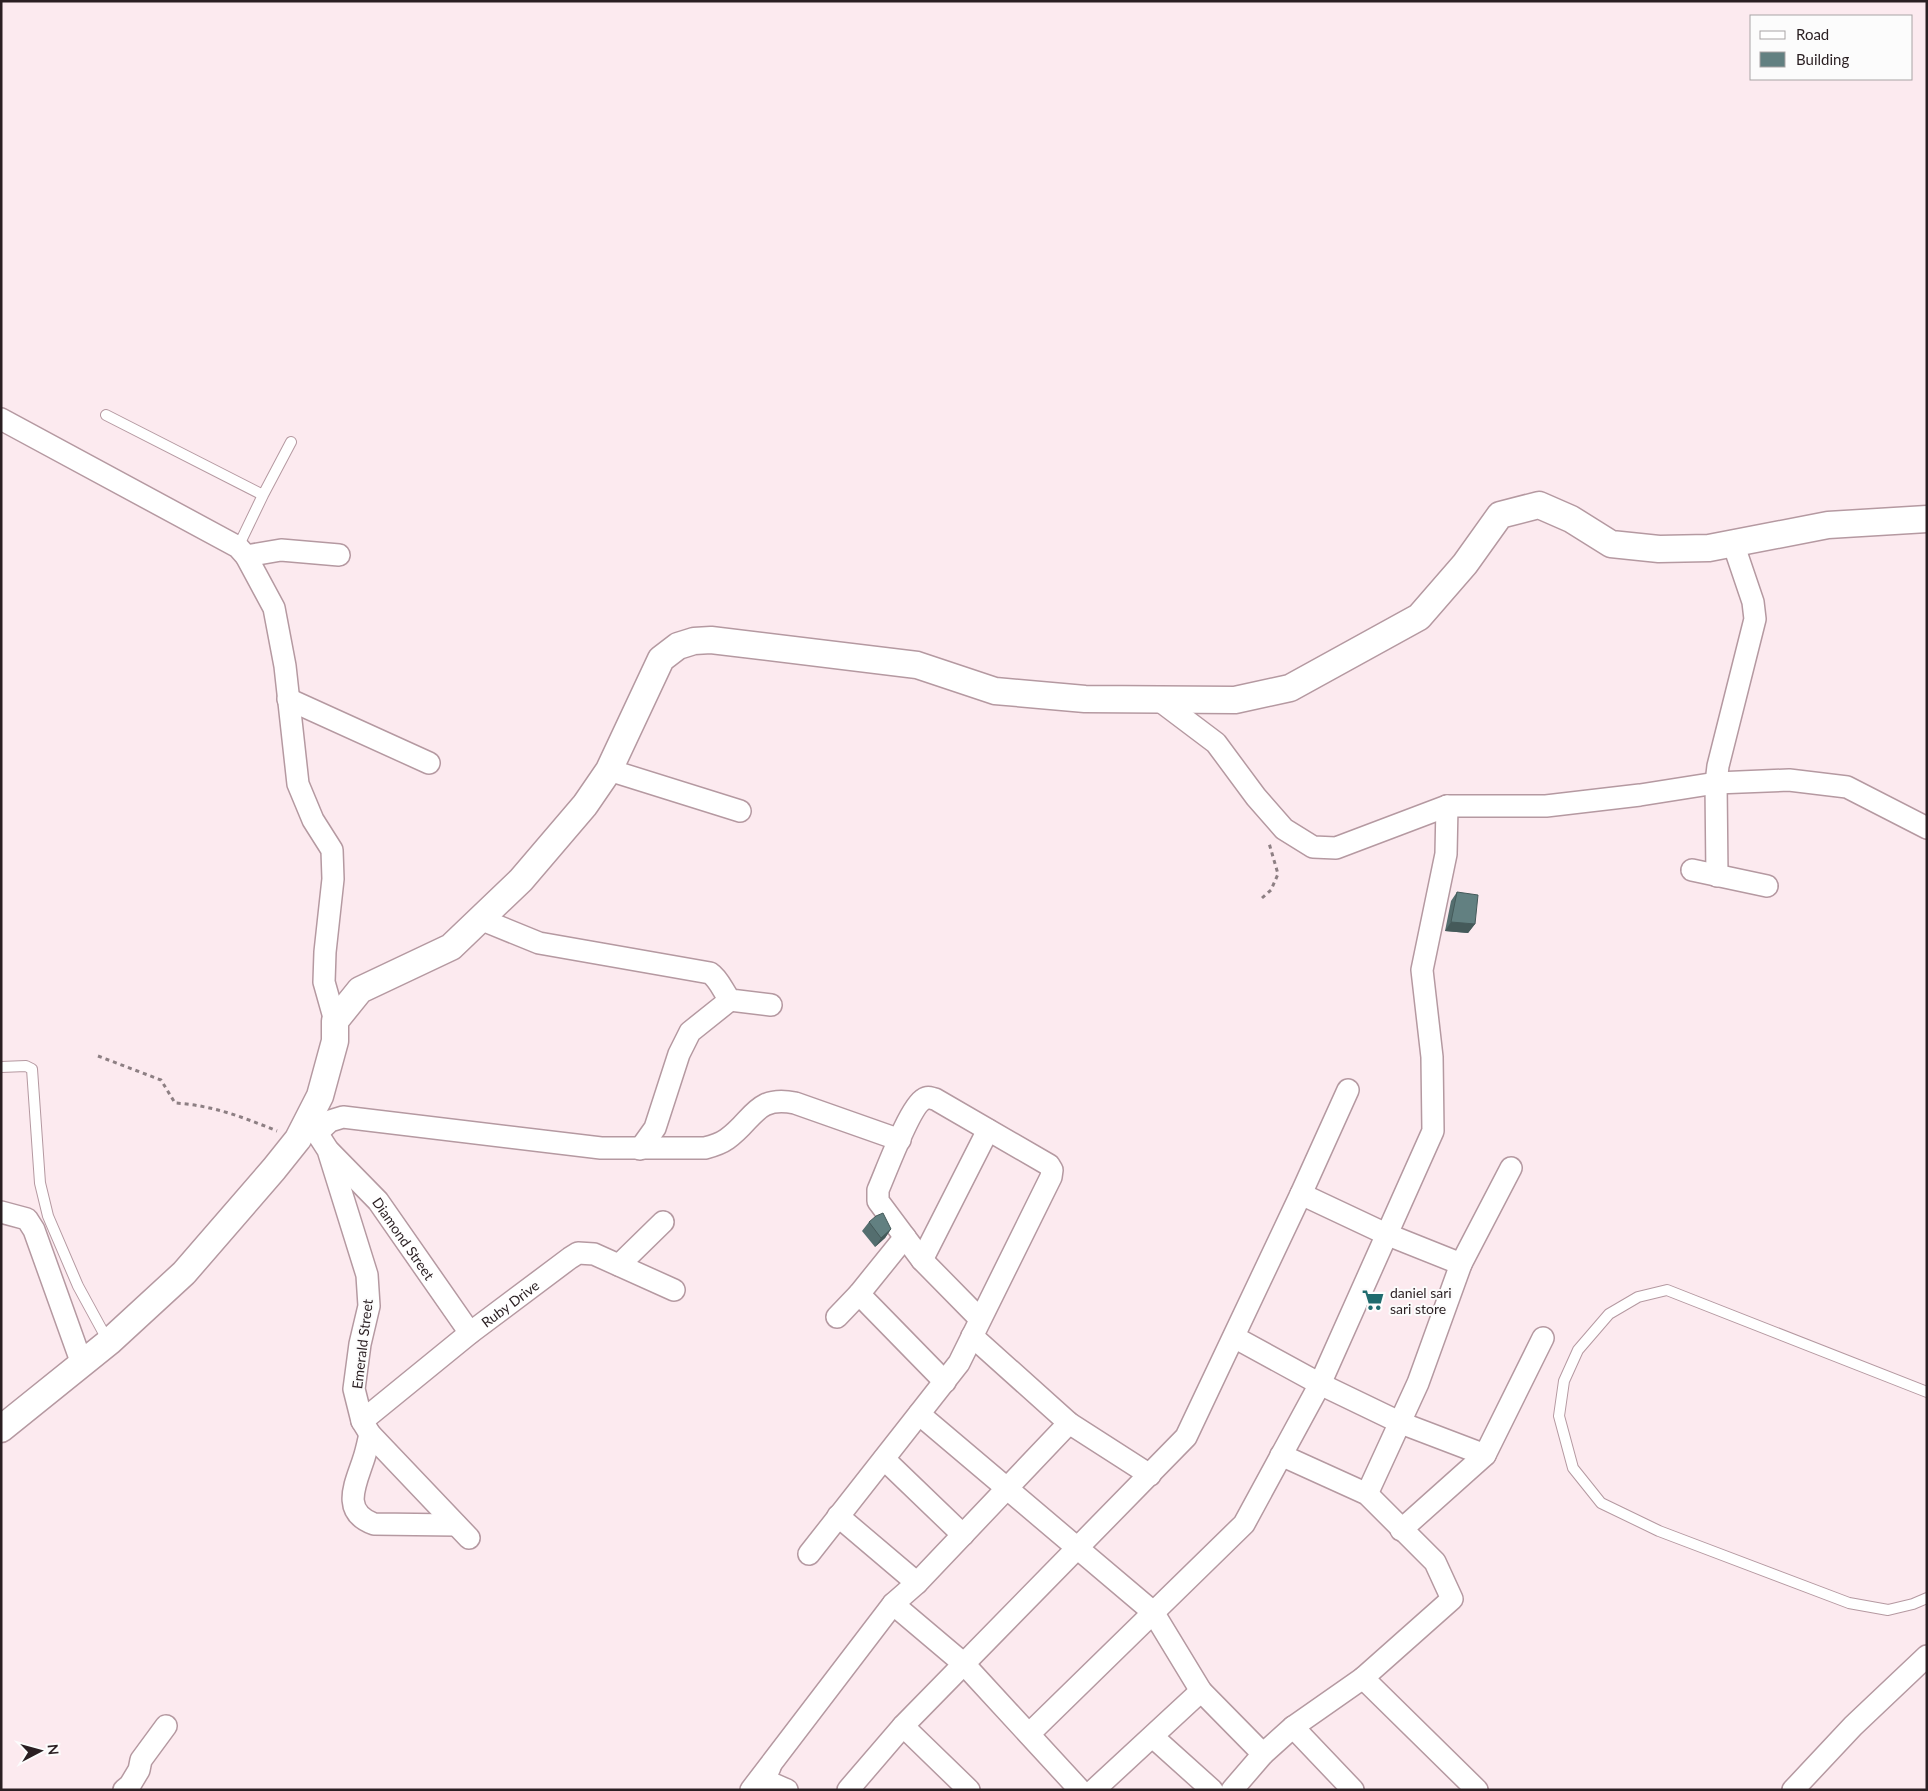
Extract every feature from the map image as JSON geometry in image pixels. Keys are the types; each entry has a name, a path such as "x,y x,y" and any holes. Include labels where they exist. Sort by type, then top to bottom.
{"street":[{"path":"1,419 242,552 274,608 285,666 298,784 313,820 332,850 333,880 325,952 324,982 335,1020 335,1041 320,1096 312,1136"},
{"path":"335,1020 360,990 451,948 521,880 585,806 609,770 661,659 678,646 694,641 711,640 917,665 995,691 1085,699 1235,700 1290,688 1419,617 1465,564 1500,515 1539,505 1571,519 1611,544 1659,549 1709,548 1828,525 1927,519"},
{"path":"1717,876 1716,783 1718,766 1756,620 1753,602 1733,543"},
{"path":"242,552 280,550 339,555"},
{"path":"288,700 429,762"},
{"path":"1159,700 1216,743 1256,797 1284,829 1313,847 1336,848 1447,806 1546,806 1640,795 1716,783 1789,780 1847,787 1927,828"},
{"path":"609,770 740,811"},
{"path":"1028,1734 1244,1524 1320,1384 1433,1131 1432,1056 1422,970 1446,854 1447,806"},
{"path":"1692,870 1767,886"},
{"path":"480,920 539,943 710,973 716,977 722,991 730,1000 772,1005"},
{"path":"640,1149 655,1128 679,1054 690,1032 730,1000"},
{"path":"848,1790 903,1726 1076,1547 1186,1437 1302,1194 1348,1090"},
{"path":"809,1554 959,1363 976,1328 1052,1176 1052,1170 1049,1165 935,1099 928,1097 921,1100 908,1119 878,1190 878,1200 922,1260 976,1328 1069,1423 1150,1475"},
{"path":"1,1429 109,1342 184,1274 312,1136 330,1121 343,1117 601,1148 705,1148 719,1144 729,1138 756,1110 772,1102 784,1101 795,1103 900,1140"},
{"path":"922,1260 988,1130"},
{"name":"Diamond Street","path":"312,1136 378,1201 470,1333"},
{"name":"Emerald Street","path":"312,1136 367,1275 369,1306 354,1389 366,1427 364,1458 353,1490 353,1504 358,1514 365,1521 374,1524 463,1531 366,1427"},
{"path":"1368,1494 1418,1383 1461,1264 1510,1168"},
{"path":"1302,1194 1386,1234 1461,1264"},
{"path":"1,1212 27,1219 34,1230 82,1364"},
{"path":"619,1265 663,1222"},
{"path":"837,1317 859,1294 905,1237"},
{"name":"Ruby Drive","path":"366,1427 470,1333 578,1253 594,1254 674,1290"},
{"path":"859,1294 945,1382"},
{"path":"1234,1337 1320,1384 1401,1422 1485,1455"},
{"path":"1401,1530 1485,1455 1543,1338"},
{"path":"919,1414 1153,1612 1202,1691 1263,1754"},
{"path":"751,1790 892,1604 916,1583 1008,1490 1069,1423"},
{"path":"1232,1790 1263,1754 1293,1727 1362,1678 1452,1599 1435,1562 1401,1530 1368,1494 1281,1455"},
{"path":"884,1459 963,1535"},
{"path":"838,1516 916,1583"},
{"path":"892,1604 964,1664 1080,1790"},
{"path":"1793,1790 1853,1726 1927,1656"},
{"path":"1362,1678 1477,1790"},
{"path":"1094,1790 1202,1691"},
{"path":"124,1790 130,1785 139,1770 140,1760 166,1726"},
{"path":"903,1726 969,1790"},
{"path":"1293,1727 1353,1790"},
{"path":"1152,1737 1212,1790"},
{"path":"770,1767 764,1780 788,1790"}],"lane":[{"path":"106,415 263,494"},
{"path":"242,552 263,494 291,442"},
{"path":"1,1067 26,1066 32,1069 40,1183 48,1216 78,1286 109,1342"},
{"path":"1927,1392 1667,1290 1638,1297 1609,1314 1578,1350 1564,1381 1559,1416 1573,1468 1600,1503 1659,1530 1849,1602 1888,1610 1913,1604 1927,1598"}],"path":[{"path":"1262,898 1271,890 1278,874 1269,842"},
{"path":"98,1056 161,1080 175,1103 190,1104 235,1114 312,1136"}],"building":[{"path":"1457,892 1478,895 1475,924 1451,922"},
{"path":"883,1213 891,1229 881,1238 869,1222"}],"place":[{"name":"daniel sari sari store","path":"1373,1300"}]}
